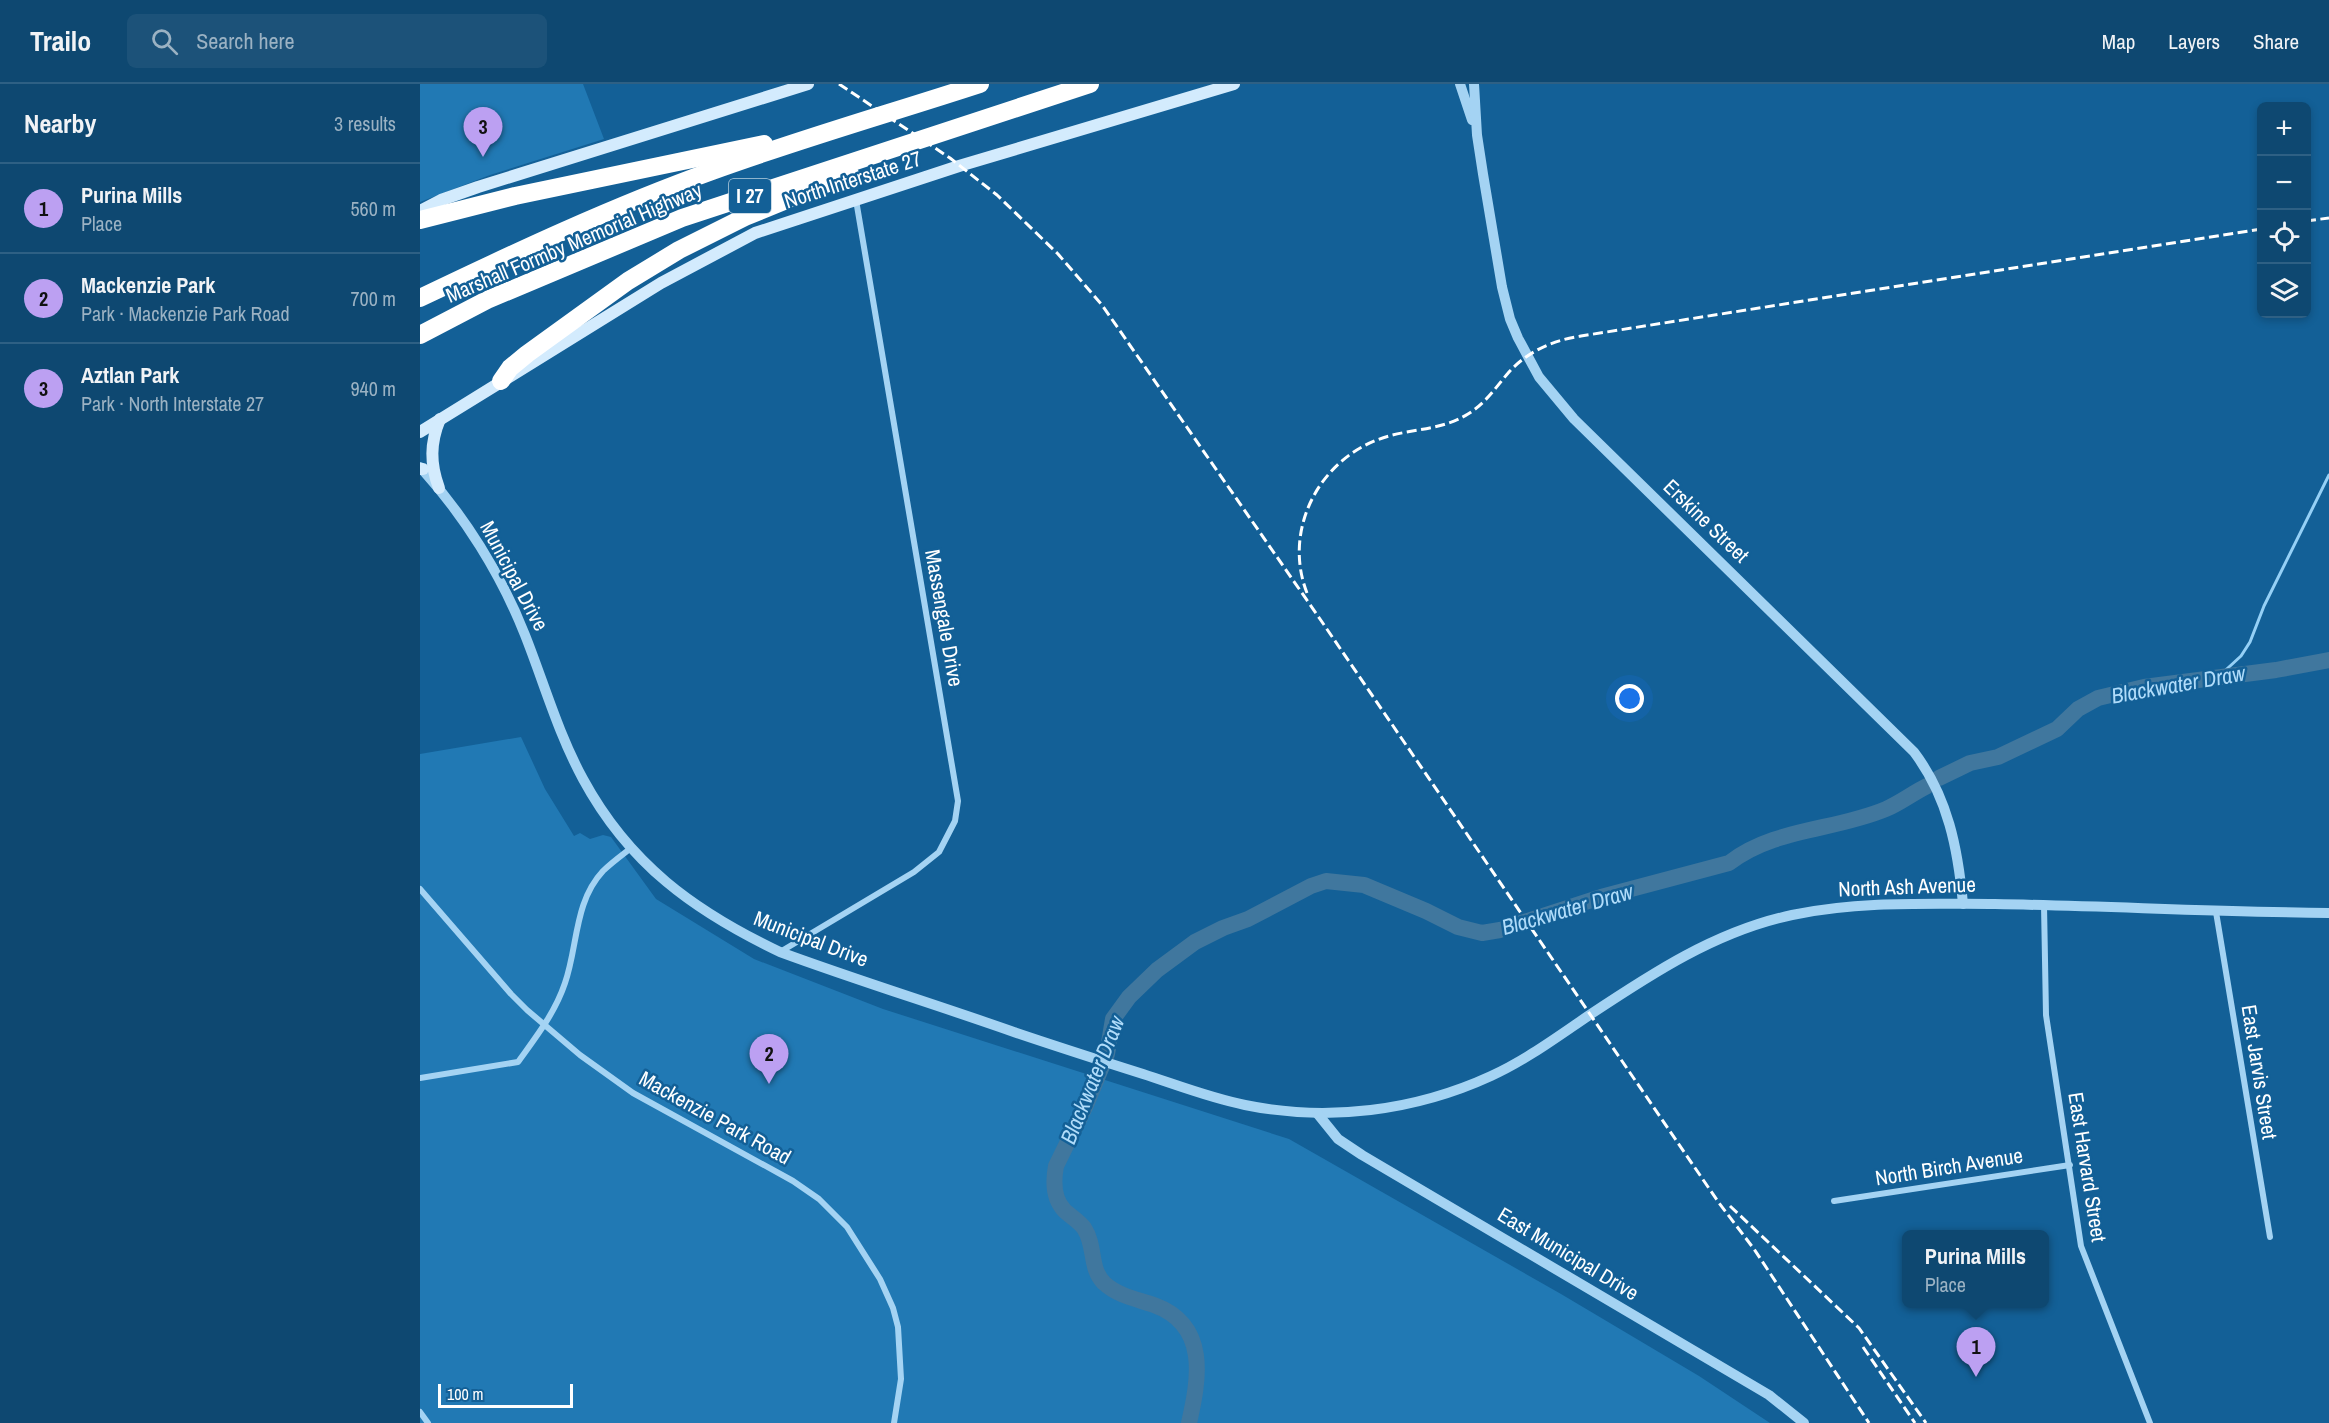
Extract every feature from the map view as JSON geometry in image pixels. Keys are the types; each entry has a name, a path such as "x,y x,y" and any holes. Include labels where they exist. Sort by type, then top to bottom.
{"highway":[{"name":"Marshall Formby Memorial Highway","path":"420,298 540,241 714,170 980,84"},
{"name":"Marshall Formby Memorial Highway","path":"420,335 487,300 682,218 1090,84"},
{"path":"501,381 510,368 527,354 628,281 679,250 745,217 1000,113"},
{"path":"420,220 515,196 736,149 816,137"}],"main road":[{"path":"420,211 441,200 478,187 808,84"},
{"name":"North Interstate 27","path":"420,432 661,283 713,253 755,233 1180,98 1234,84"},
{"path":"439,488 433,472 431,455 440,419"}],"street":[{"name":"Erskine Street","path":"1460,84 1477,135"},
{"name":"Erskine Street","path":"1475,85 1477,135 1502,287 1518,338 1539,377 1574,419 1914,752 1935,784 1948,816 1957,852 1963,904"},
{"name":"Massengale Drive","path":"780,952 914,872 939,852 956,821 958,801 856,200"},
{"name":"Municipal Drive","path":"421,468 463,520 488,560 514,610 557,724 583,780 631,848 689,901 741,934 780,952 1112,1064 1244,1105 1317,1113"},
{"path":"420,1078 518,1062 544,1026 565,984 575,949 579,916 587,896 602,872 631,848"},
{"name":"Mackenzie Park Road","path":"421,891 511,994 544,1026 580,1055 633,1093 794,1181 819,1199 847,1227 880,1279 893,1308 898,1327 901,1379 894,1423"},
{"name":"North Ash Avenue","path":"1317,1113 1357,1112 1407,1105 1455,1091 1533,1054 1665,966 1714,941 1789,916 1865,904 2044,905 2216,912 2329,913"},
{"name":"East Harvard Street","path":"2044,905 2046,1015 2081,1246 2150,1423"},
{"name":"East Jarvis Street","path":"2216,912 2270,1237"},
{"name":"East Municipal Drive","path":"1317,1113 1338,1139 1362,1155 1769,1395 1804,1423"},
{"name":"North Birch Avenue","path":"1834,1201 2070,1165"},
{"path":"420,1412 428,1423"}],"shaded area":[{"path":"420,84 583,84 604,139 490,175 420,202"},
{"path":"521,737 545,789 574,836 580,833 590,839 603,835 611,837 656,899 754,959 883,1009 1289,1139 1561,1294 1699,1376 1770,1423 420,1423 420,754"}],"waterway":[{"path":"2217,678 2241,656 2250,642 2264,606 2329,475"},
{"name":"Blackwater Draw","path":"1939,778 1970,763 1998,757 2057,729 2078,709 2098,698 2144,687 2276,670 2329,660"},
{"name":"Blackwater Draw","path":"1189,1423 1197,1372 1192,1340 1184,1326 1172,1314 1154,1305 1121,1294 1104,1283 1096,1271 1088,1235 1082,1225 1060,1205 1054,1184 1056,1166 1086,1105 1107,1054 1113,1019 1129,997 1157,970 1195,942 1326,881 1364,885 1458,927 1482,933 1500,930 1601,897 1729,863 1765,843 1785,836 1846,822 1886,809 1927,786"}],"railway":[{"path":"839,84 950,158 997,195 1058,254 1102,305 1320,619 1719,1203 1754,1249 1869,1423"},
{"path":"2311,220 2329,218"},
{"path":"1307,593 1301,570 1299,547 1303,524 1322,482 1337,465 1356,451 1377,440 1446,424 1468,414 1485,400 1524,358 1561,340 2257,230"},
{"path":"1730,1206 1859,1328 1926,1423"},
{"path":"1863,1347 1915,1423"}],"place":[{"name":"Aztlan Park","path":"483,157"},
{"name":"Mackenzie Park","path":"769,1084"},
{"name":"Purina Mills","path":"1976,1377"}]}
